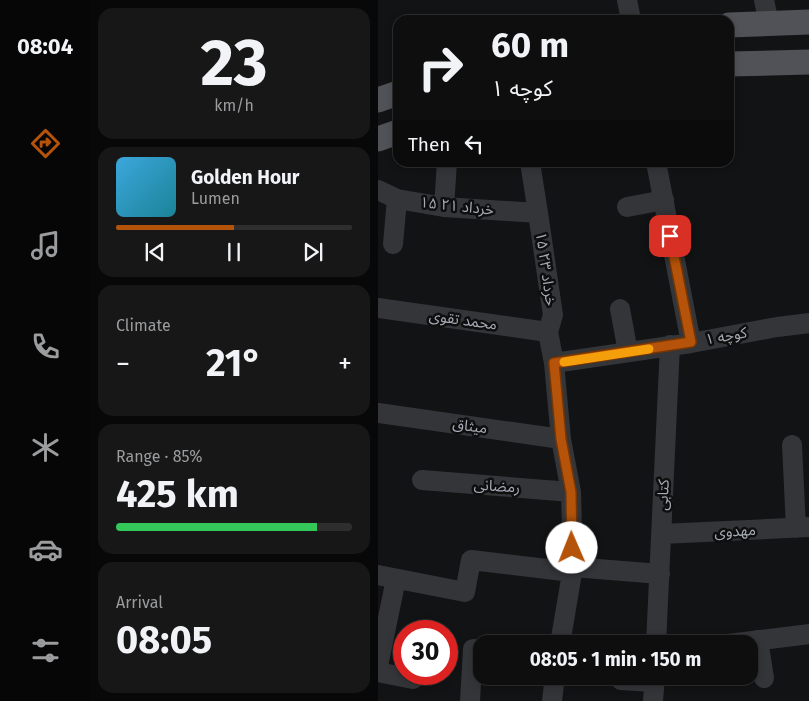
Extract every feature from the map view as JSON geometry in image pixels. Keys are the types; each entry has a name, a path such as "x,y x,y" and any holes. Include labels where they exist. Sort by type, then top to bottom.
{"main road":[{"path":"734,23 767,12 810,22"},
{"path":"734,64 810,62"},
{"path":"378,100 393,94"},
{"path":"378,140 393,134"}],"street":[{"path":"627,0 630,15"},
{"path":"444,207 448,167"},
{"name":"۱۵ خرداد ۲۳","path":"531,167 552,315 548,332 554,363 561,439 571,492 572,570 561,635"},
{"path":"657,167 691,342"},
{"name":"۱۵ خرداد ۲۱","path":"378,190 398,198 444,207 538,213"},
{"path":"392,244 398,198"},
{"path":"627,207 664,200"},
{"name":"محمد تقوی","path":"378,308 548,332"},
{"path":"620,309 628,352"},
{"name":"کوچه ۱","path":"554,363 810,323"},
{"name":"کتابی","path":"657,635 670,345"},
{"name":"میثاق","path":"378,413 561,439"},
{"path":"792,445 803,527"},
{"name":"رمضانی","path":"422,480 571,492"},
{"name":"مهدوی","path":"661,534 803,527"},
{"path":"378,666 387,577 465,592 471,560 572,570 660,574"},
{"path":"764,678 758,640 810,634"},
{"path":"470,701 473,649"},
{"path":"378,672 393,675"},
{"path":"552,701 554,685"}],"slow traffic":[{"path":"564,362 649,349"}],"route":[{"path":"572,548 571,492 561,439 554,363 691,342 670,236"}]}
